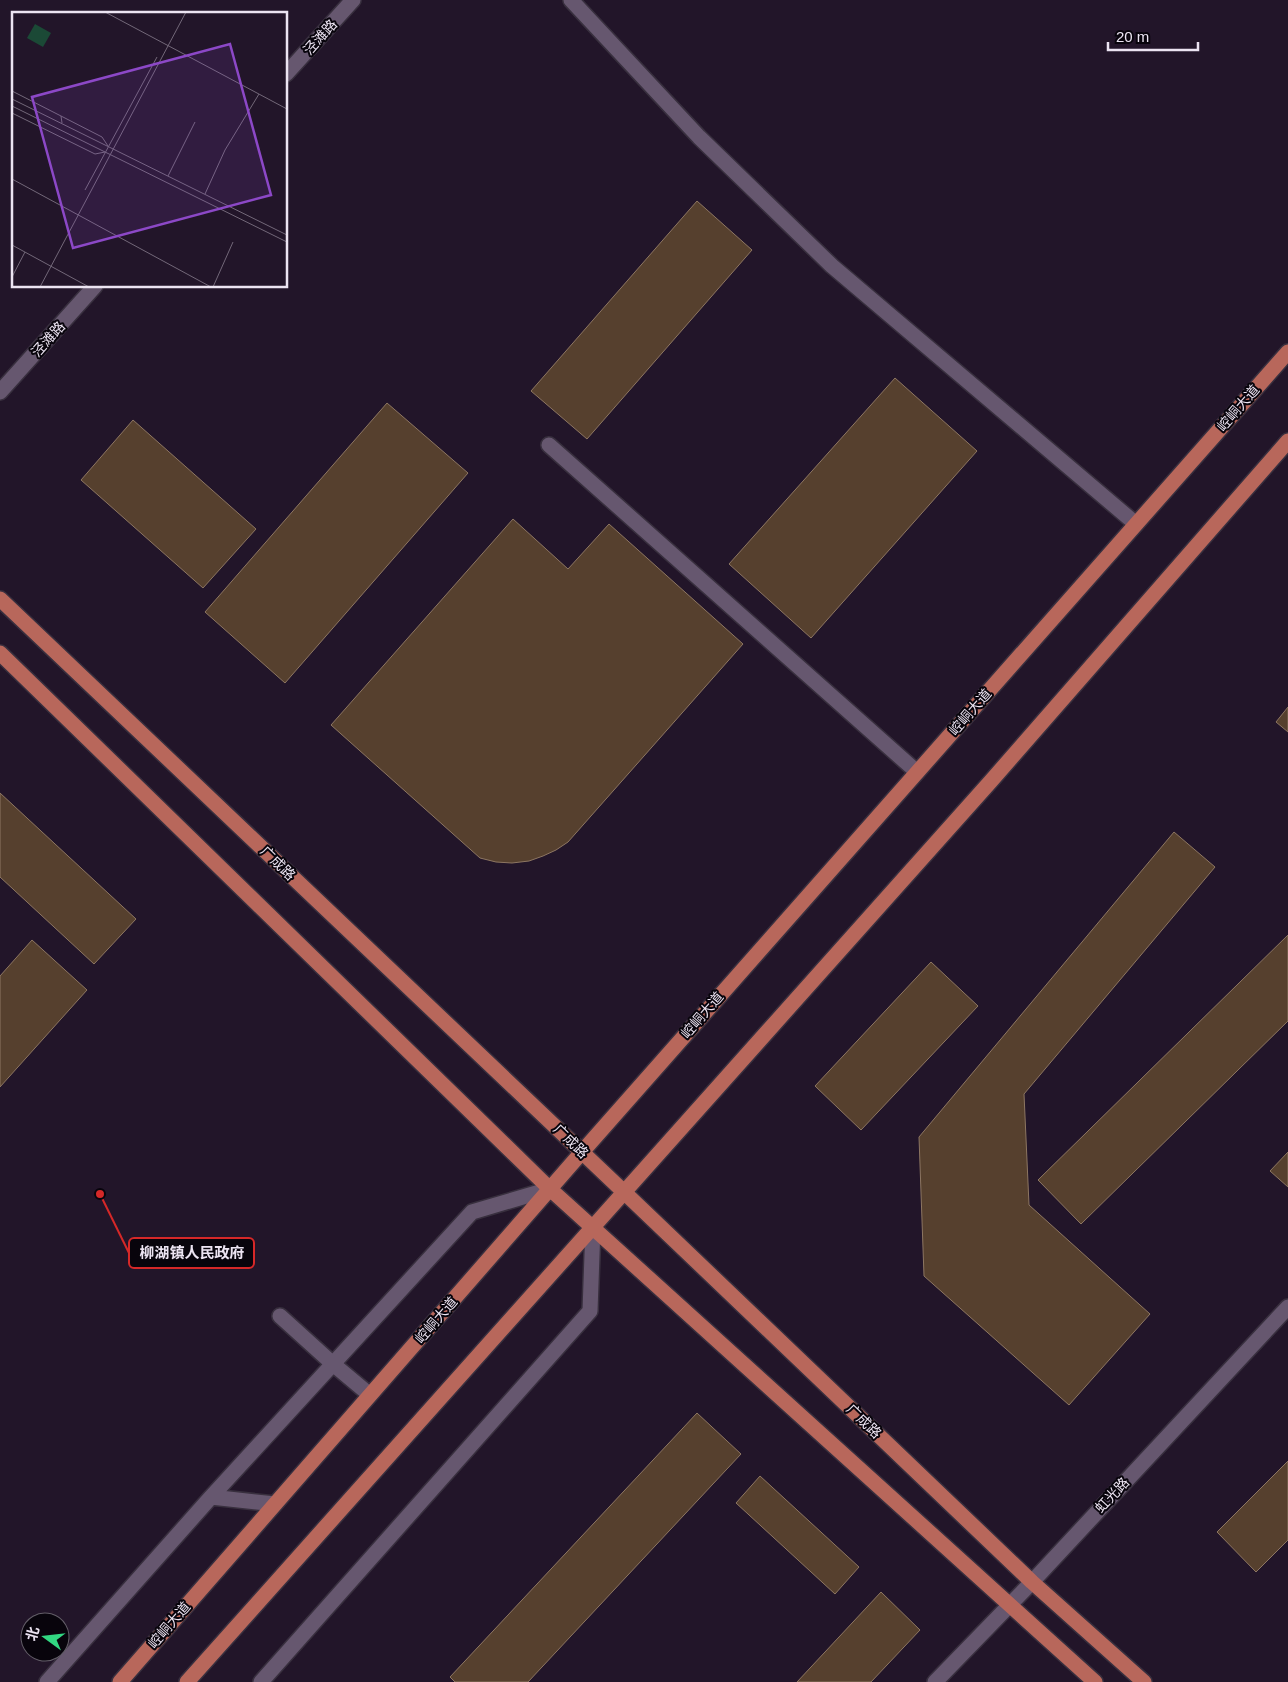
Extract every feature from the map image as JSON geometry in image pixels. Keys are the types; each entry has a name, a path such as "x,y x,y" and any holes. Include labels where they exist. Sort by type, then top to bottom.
{"main road":[{"name":"崆峒大道","path":"120,1682 550,1188 1288,352"},
{"path":"187,1682 991,781 1288,441"},
{"name":"广成路","path":"0,599 1032,1582 1144,1682"},
{"path":"0,653 550,1188 1095,1682"}],"street":[{"name":"泾滩路","path":"288,72 353,0"},
{"path":"571,0 699,137 832,266 1136,524"},
{"name":"泾滩路","path":"0,392 93,288"},
{"path":"549,445 917,772"},
{"path":"47,1682 211,1497 472,1212 550,1188"},
{"path":"261,1682 590,1311 593,1227"},
{"name":"虹光路","path":"935,1682 1032,1582 1288,1307"},
{"path":"280,1316 370,1395"},
{"path":"211,1497 276,1504"}],"building":[{"path":"697,201 752,250 587,439 531,391"},
{"path":"895,378 977,451 811,638 729,564"},
{"path":"387,403 468,473 285,683 205,612"},
{"path":"133,420 256,529 203,588 81,480"},
{"path":"513,519 568,569 609,524 743,644 568,842 543,856 529,861 512,863 480,858 331,725"},
{"path":"1288,707 1288,732 1276,722"},
{"path":"0,793 136,919 94,964 0,877"},
{"path":"1174,832 1215,867 1024,1094 1029,1205 1150,1314 1069,1405 924,1276 919,1137"},
{"path":"1288,935 1288,1021 1081,1224 1038,1180"},
{"path":"32,940 87,990 0,1087 0,976"},
{"path":"931,962 978,1006 861,1130 815,1086"},
{"path":"1288,1152 1288,1187 1270,1171"},
{"path":"697,1413 741,1454 528,1682 455,1682 450,1677"},
{"path":"1288,1461 1288,1540 1256,1572 1217,1532"},
{"path":"760,1476 859,1567 835,1594 736,1503"},
{"path":"881,1592 920,1630 871,1682 797,1682"}],"place":[{"name":"柳湖镇人民政府","path":"100,1194"}]}
